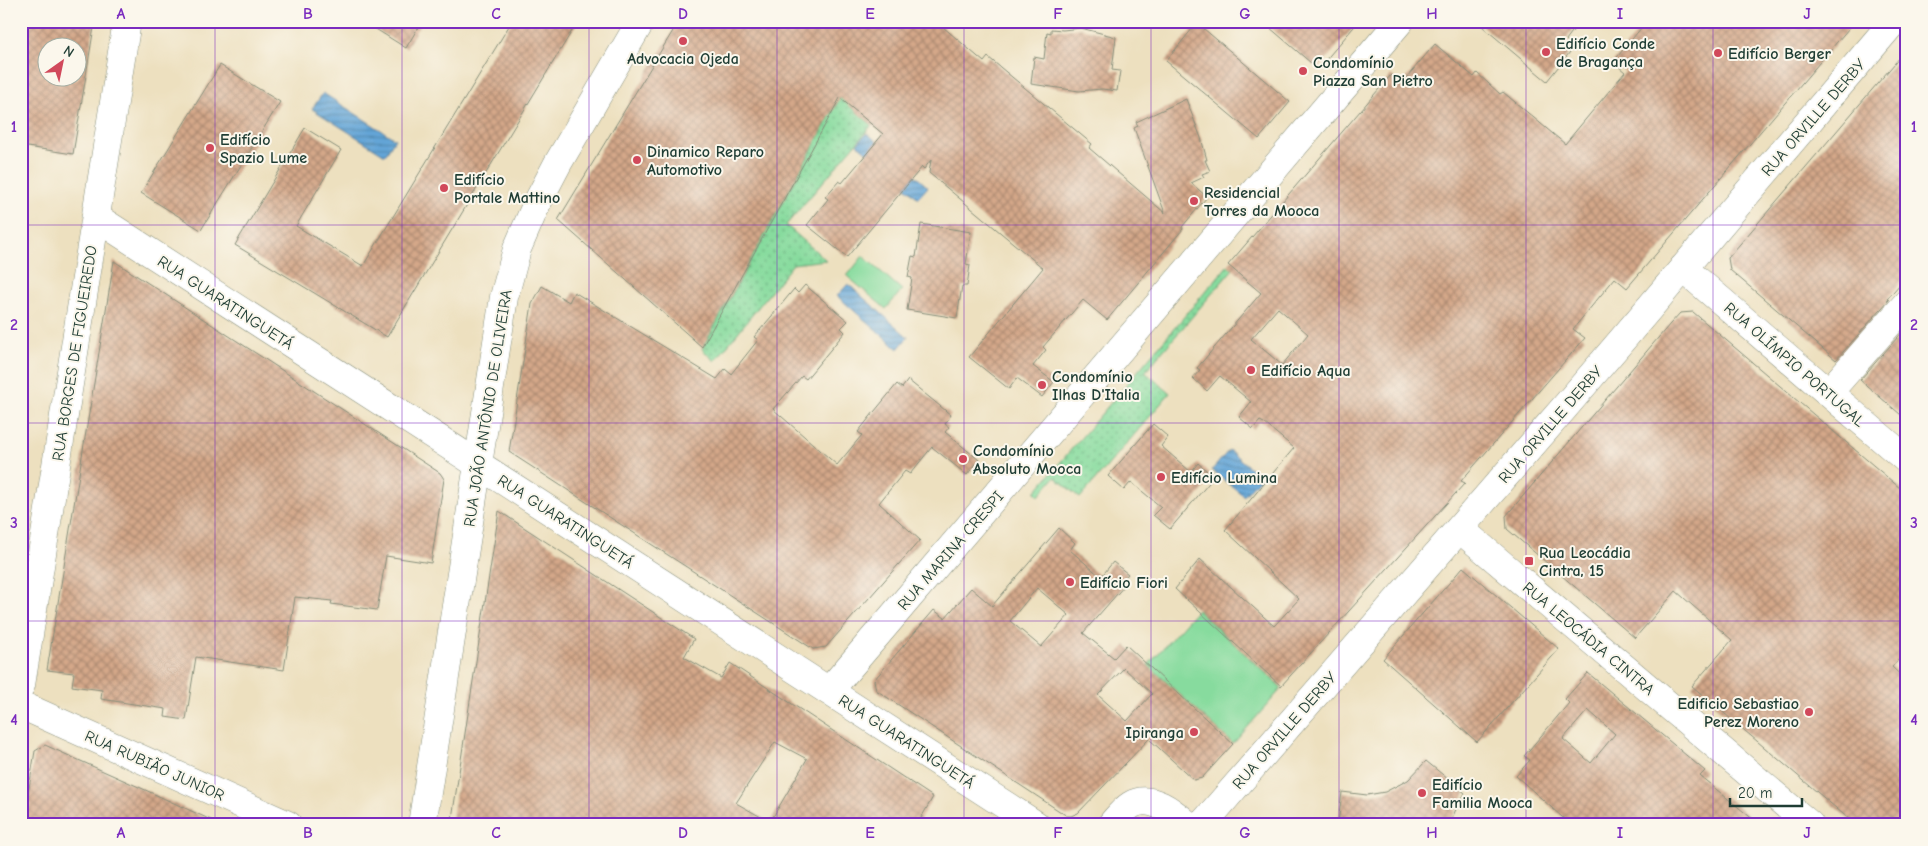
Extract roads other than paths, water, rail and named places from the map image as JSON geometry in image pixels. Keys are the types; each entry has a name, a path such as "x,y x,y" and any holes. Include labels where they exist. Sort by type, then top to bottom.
{"street":[{"name":"RUA BORGES DE FIGUEIREDO","path":"21,685 127,21"},
{"name":"RUA JOÃO ANTÔNIO DE OLIVEIRA","path":"422,825 504,297 516,249 558,163 642,21"},
{"name":"RUA MARINA CRESPI","path":"829,691 1400,21"},
{"name":"RUA ORVILLE DERBY","path":"1202,825 1460,529 1894,21"},
{"name":"RUA GUARATINGUETÁ","path":"97,218 1036,825"},
{"name":"RUA OLÍMPIO PORTUGAL","path":"1684,268 1907,460"},
{"path":"1828,393 1907,303"},
{"name":"RUA LEOCÁDIA CINTRA","path":"1460,529 1810,825"},
{"name":"RUA RUBIÃO JUNIOR","path":"21,705 288,825"},
{"path":"1111,825 1132,804 1147,801 1160,805 1174,813 1188,825"}],"water":[{"path":"323,93 395,139 385,155 312,109"},
{"path":"867,133 928,187 918,198 857,144"},
{"path":"848,284 908,337 898,349 837,296"},
{"path":"1229,450 1261,477 1244,496 1212,470"}],"place":[{"name":"Advocacia Ojeda","path":"683,41"},
{"name":"Edifício Conde de Bragança","path":"1546,52"},
{"name":"Edifício Berger","path":"1718,53"},
{"name":"Condomínio Piazza San Pietro","path":"1303,71"},
{"name":"Edifício Spazio Lume","path":"210,148"},
{"name":"Dinamico Reparo Automotivo","path":"637,160"},
{"name":"Edifício Portale Mattino","path":"444,188"},
{"name":"Residencial Torres da Mooca","path":"1194,201"},
{"name":"Edifício Aqua","path":"1251,370"},
{"name":"Condomínio Ilhas D'Italia","path":"1042,385"},
{"name":"Condomínio Absoluto Mooca","path":"963,459"},
{"name":"Edifício Lumina","path":"1161,477"},
{"name":"Rua Leocádia Cintra, 15","path":"1529,561"},
{"name":"Edifício Fiori","path":"1070,582"},
{"name":"Edificio Sebastiao Perez Moreno","path":"1809,712"},
{"name":"Ipiranga","path":"1194,732"},
{"name":"Edifício Familia Mooca","path":"1422,793"}]}
